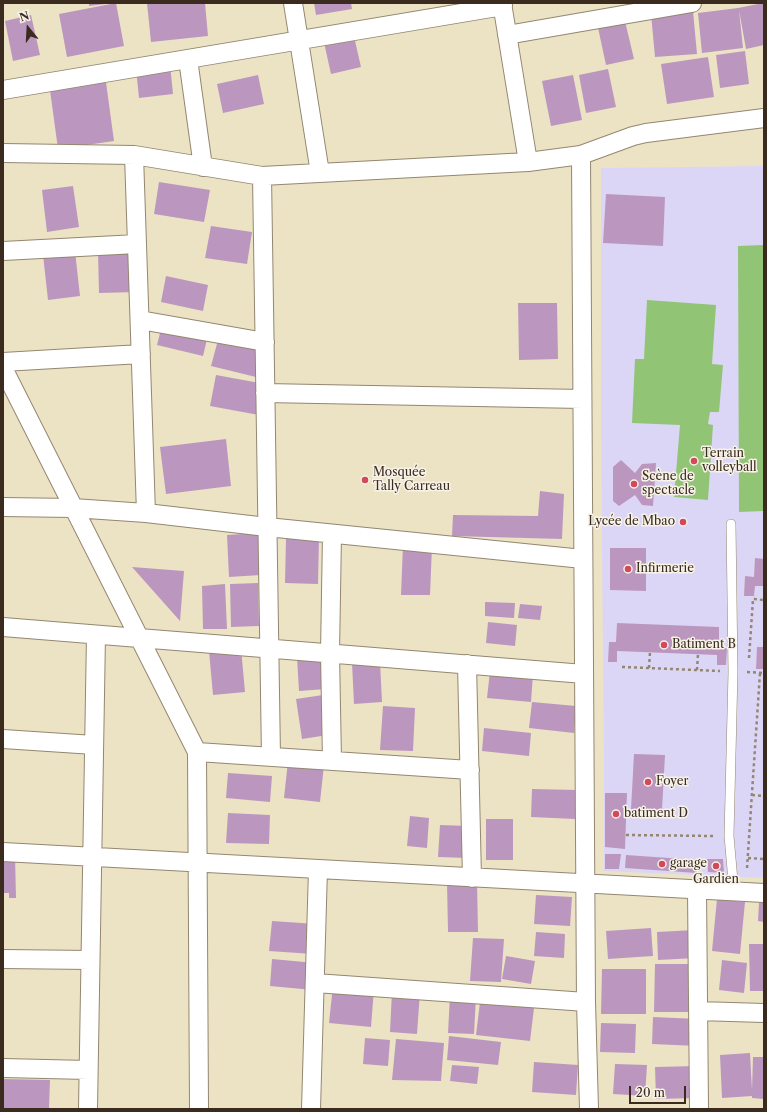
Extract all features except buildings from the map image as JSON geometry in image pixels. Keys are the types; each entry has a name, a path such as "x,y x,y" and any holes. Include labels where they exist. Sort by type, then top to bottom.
{"street":[{"path":"293,3 320,173"},
{"path":"507,35 692,3"},
{"path":"3,90 503,4 528,162"},
{"path":"188,59 203,167"},
{"path":"3,153 134,155 262,176 528,162 581,155 633,136 764,118"},
{"path":"134,155 146,513"},
{"path":"581,155 585,884 589,1109"},
{"path":"262,176 271,757"},
{"path":"3,251 137,244"},
{"path":"140,320 264,342"},
{"path":"3,362 141,354"},
{"path":"3,368 197,752 199,1109"},
{"path":"265,392 582,399"},
{"path":"3,507 73,508 146,513 332,534 583,559"},
{"path":"332,534 330,653 332,761"},
{"path":"3,627 584,674"},
{"path":"88,1109 96,635"},
{"path":"467,664 472,878"},
{"path":"3,739 94,745"},
{"path":"197,752 470,770"},
{"path":"3,852 764,893"},
{"path":"311,1109 318,869"},
{"path":"697,890 700,1109"},
{"path":"3,959 90,960"},
{"path":"315,983 586,1002"},
{"path":"698,1011 764,1013"},
{"path":"3,1068 88,1070"}],"lane":[{"path":"731,524 733,672 729,836 734,892"}],"path":[{"path":"748,672 753,599 764,600"},
{"path":"649,668 650,652"},
{"path":"697,670 698,654"},
{"path":"622,667 764,673"},
{"path":"747,873 760,673"},
{"path":"752,796 764,796"},
{"path":"626,835 750,836"},
{"path":"748,858 764,859"}],"shaded area":[{"name":"Lycée de Mbao","path":"764,166 764,878 604,871 601,168"}],"green space":[{"path":"764,245 764,511 739,512 738,246"},
{"path":"647,300 716,305 712,364 723,365 719,412 710,412 708,424 713,425 708,500 674,497 680,425 632,423 635,359 644,359"}],"place":[{"name":"Terrain volleyball","path":"694,461"},
{"name":"Mosquée Tally Carreau","path":"365,480"},
{"name":"Scène de spectacle","path":"634,484"},
{"name":"Lycée de Mbao","path":"683,522"},
{"name":"Infirmerie","path":"628,569"},
{"name":"Batiment B","path":"664,645"},
{"name":"Foyer","path":"648,782"},
{"name":"batiment D","path":"616,814"},
{"name":"garage","path":"662,864"},
{"name":"Gardien","path":"716,866"}]}
